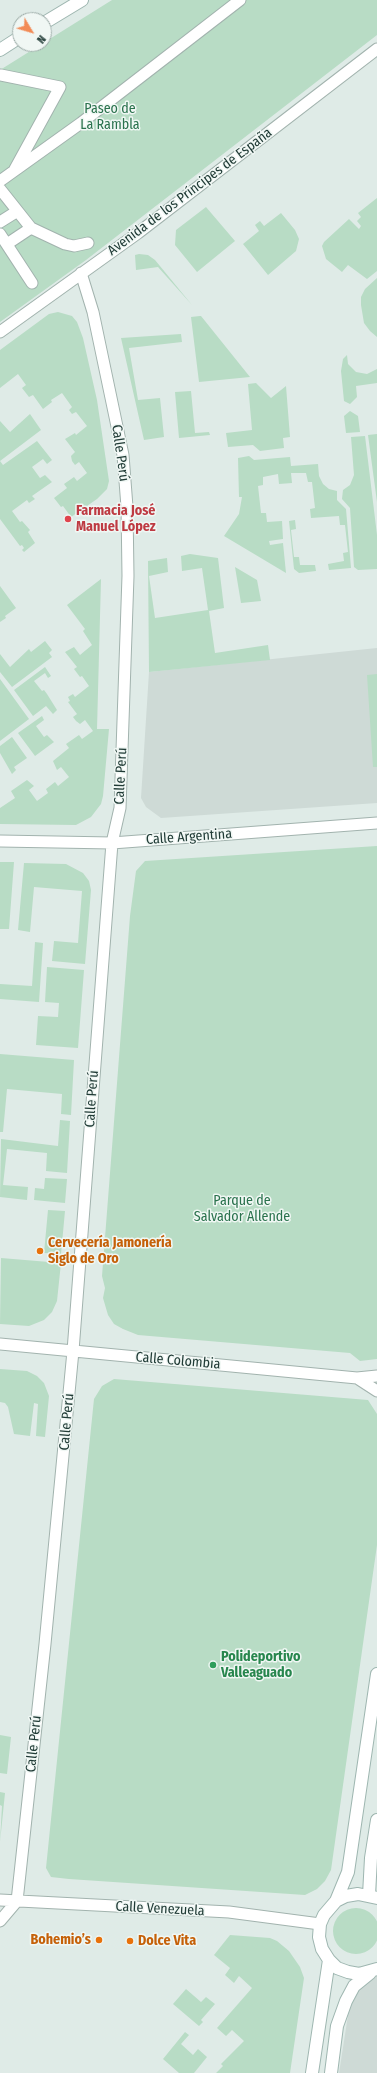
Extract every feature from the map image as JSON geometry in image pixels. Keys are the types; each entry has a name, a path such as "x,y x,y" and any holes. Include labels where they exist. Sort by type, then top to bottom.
{"main road":[{"path":"52,18 82,0"},
{"path":"0,50 12,43"},
{"path":"336,1901 348,1872 377,1674"},
{"path":"373,1971 348,1972 337,1968 329,1960 322,1949 319,1937 320,1924 326,1911 336,1901 346,1896 358,1894 373,1897 371,1858 377,1820"},
{"path":"312,2073 329,1960"},
{"path":"331,2073 337,2026 346,2001 354,1986 373,1971"}],"street":[{"path":"0,181 87,119 240,0"},
{"name":"Avenida de los Príncipes de España","path":"0,332 145,227 377,49"},
{"path":"1,75 60,87 14,172"},
{"path":"0,189 16,212 31,228 64,244 74,246 88,243"},
{"path":"0,222 16,212"},
{"path":"7,244 31,228"},
{"path":"0,234 32,283"},
{"name":"Calle Perú","path":"17,1901 46,1637 73,1351 112,843 120,808 128,528 123,455 93,312 81,273"},
{"name":"Calle Argentina","path":"0,841 112,843 377,823"},
{"name":"Calle Colombia","path":"0,1344 357,1378 377,1376"},
{"name":"Calle Colombia","path":"357,1378 377,1391"},
{"name":"Calle Venezuela","path":"0,1900 229,1912 320,1924"},
{"path":"0,1921 17,1901"}],"shaded area":[{"path":"377,648 377,803 161,818 146,807 141,798 149,672"},
{"path":"377,1975 377,2073 339,2073 349,2009 357,1991"}],"green space":[{"name":"Paseo de La Rambla","path":"112,0 377,0 377,35 86,260 0,322 0,70 29,52 52,52 52,38"},
{"path":"377,198 377,271 367,279 348,265 342,272 326,259 322,246 324,242 349,219 359,229 361,226 357,221 361,217 358,213"},
{"path":"206,207 235,241 197,272 175,245 176,230"},
{"path":"281,213 295,230 299,239 296,251 268,275 243,244 259,231 255,225 260,221 264,226"},
{"path":"135,255 148,255 155,260 192,305 158,267 136,270"},
{"path":"377,278 377,337 364,323 361,297 365,289"},
{"path":"58,312 72,316 77,322 83,338 97,400 109,481 107,489 97,499 71,517 63,506 61,507 54,498 67,488 64,484 74,477 77,481 87,473 79,462 75,465 72,461 71,456 75,452 65,439 75,433 76,435 87,426 76,412 72,414 69,410 72,407 62,393 51,400 52,402 43,409 33,395 29,397 22,388 26,385 18,374 0,388 0,350 49,314"},
{"path":"201,316 250,377 199,382 191,317"},
{"path":"181,334 182,342 129,348 138,400 160,398 164,437 144,440 121,338"},
{"path":"347,355 348,364 356,372 367,374 377,369 377,383 356,386 357,397 350,404 344,401 341,371 343,359"},
{"path":"256,383 271,398 286,386 290,437 283,438 284,448 260,451 253,445 228,447 226,433 252,430 248,384"},
{"path":"191,391 195,433 209,432 210,435 179,438 175,392"},
{"path":"350,411 358,416 360,432 346,433 344,416"},
{"path":"30,414 41,430 0,461 0,421 10,432"},
{"path":"377,434 377,502 368,435"},
{"path":"365,436 377,535 377,569 358,570 354,567 350,508 342,499 343,490 350,485 354,475 351,437"},
{"path":"37,441 52,460 47,464 43,459 32,467 40,478 45,475 52,482 32,496 35,499 29,503 27,500 12,511 20,522 22,521 30,530 28,532 35,543 24,552 22,550 24,548 22,545 20,546 0,519 0,461 3,465"},
{"path":"249,456 254,460 290,457 291,466 318,464 319,476 323,484 329,489 337,491 337,500 346,509 351,568 329,570 328,564 344,561 343,553 348,552 345,525 340,525 339,516 311,518 310,509 315,508 312,482 308,482 306,473 291,473 292,483 279,484 278,474 263,477 263,485 258,486 261,513 266,513 267,522 282,521 283,539 269,541 270,545 283,543 286,573 224,536 239,514 242,497 239,497 238,458"},
{"path":"295,520 296,529 291,530 294,557 299,557 300,565 315,565 316,571 299,573 294,569 289,521"},
{"path":"190,554 218,558 224,608 209,611 215,653 268,645 270,660 149,672 148,561 167,558 168,572 149,576 155,618 208,610 202,568 182,571 181,556"},
{"path":"235,567 257,580 261,601 241,603"},
{"path":"101,579 97,729 109,729 101,804 91,817 76,825 0,824 0,808 15,798 11,791 27,780 34,786 29,790 37,801 48,793 46,789 55,782 58,786 69,777 61,767 57,770 53,761 69,748 66,744 79,735 82,739 93,731 85,720 80,724 76,721 73,717 77,714 68,702 70,701 68,697 73,694 75,697 89,686 82,676 80,677 74,669 77,667 65,652 74,647 80,655 92,645 83,631 85,629 67,605"},
{"path":"0,586 16,608 5,616 6,618 0,622"},
{"path":"45,641 52,650 49,653 52,657 12,687 0,672 0,654 10,667 29,649 31,652"},
{"path":"45,667 51,676 48,678 45,673 34,681 42,691 44,690 57,710 53,714 46,706 33,716 14,690"},
{"path":"377,674 377,767 373,767 367,675"},
{"path":"0,679 29,719 0,741"},
{"path":"42,716 44,720 36,726 44,737 47,735 54,742 35,756 18,733"},
{"path":"12,737 27,758 14,767 16,770 12,774 0,753 0,746"},
{"name":"Parque de Salvador Allende","path":"377,846 377,1359 360,1361 350,1353 138,1335 123,1329 114,1324 108,1315 103,1298 105,1288 102,1276 130,916 136,871 145,861"},
{"path":"0,862 14,862 9,929 0,929"},
{"path":"24,863 66,864 83,873 89,881 91,890 85,964 52,961 54,941 78,943 82,891 34,887 30,932 18,930"},
{"path":"35,942 43,943 39,1002 0,999 0,984 32,986"},
{"path":"47,967 84,970 78,1048 36,1045 38,1016 58,1017 59,1003 45,1002"},
{"path":"0,1054 74,1060 71,1115 61,1114 62,1094 7,1089 3,1132 0,1132"},
{"path":"60,1120 70,1121 67,1173 46,1171 47,1153 7,1149 3,1185 28,1187 27,1200 0,1197 1,1139 58,1146"},
{"path":"45,1178 67,1179 65,1203 34,1200 35,1188 44,1189"},
{"path":"48,1210 65,1211 61,1254 44,1253"},
{"path":"1,1258 61,1263 57,1301 52,1312 44,1320 29,1326 0,1324"},
{"path":"0,1369 27,1371 37,1376 44,1383 49,1396 45,1437 36,1436 38,1404 34,1403 30,1436 14,1434 8,1407 5,1403 0,1402"},
{"name":"Polideportivo Valleaguado","path":"114,1379 368,1400 377,1414 377,1545 331,1870 325,1881 317,1889 305,1895 69,1879 51,1877 46,1868 94,1399 102,1386"},
{"path":"0,1735 11,1737 7,1774 0,1773"},
{"path":"0,1792 5,1793 0,1842 2,1806 0,1805"},
{"path":"351,1908 361,1908 369,1912 375,1918 379,1926 379,1936 375,1944 369,1950 361,1954 351,1954 343,1950 337,1944 333,1936 333,1926 337,1918 343,1912"},
{"path":"230,1935 270,1938 277,1941 289,1951 300,1967 304,1978 290,2073 216,2073 223,2066 221,2064 244,2041 232,2030 226,2036 217,2028 252,1988 239,1976 234,1983 225,1975 230,1968 214,1955"},
{"path":"186,1989 201,2002 206,1997 215,2004 201,2020 203,2022 199,2026 173,2004"},
{"path":"185,2032 189,2035 181,2044 193,2055 198,2049 207,2057 194,2073 179,2073 163,2059"}],"place":[{"name":"Farmacia José Manuel López","path":"68,519"},
{"name":"Cervecería Jamonería Siglo de Oro","path":"40,1251"},
{"name":"Polideportivo Valleaguado","path":"213,1665"},
{"name":"Bohemio’s","path":"99,1940"},
{"name":"Dolce Vita","path":"130,1941"}]}
